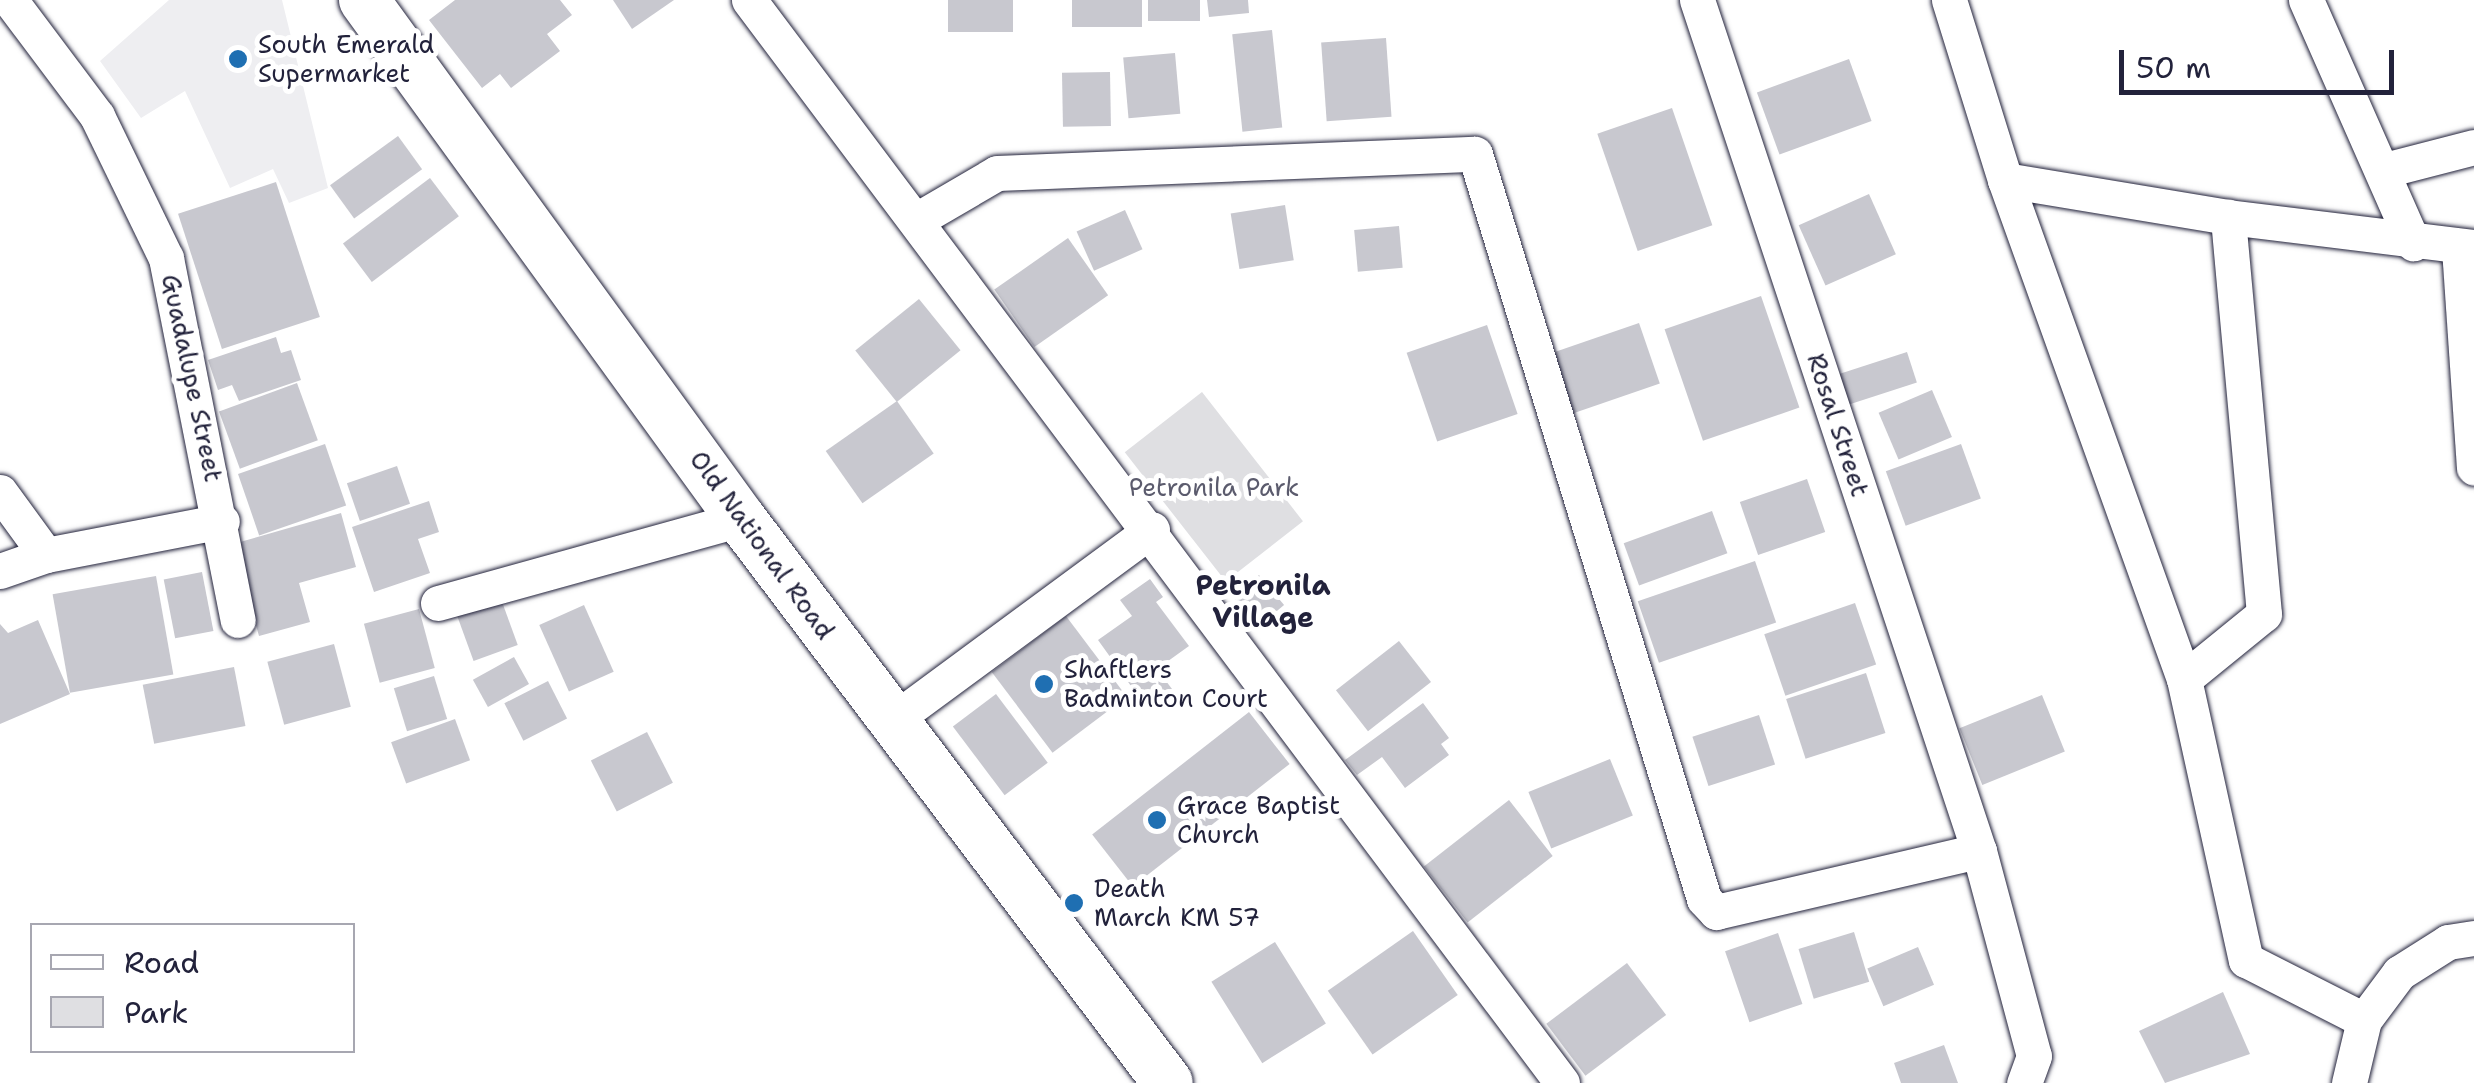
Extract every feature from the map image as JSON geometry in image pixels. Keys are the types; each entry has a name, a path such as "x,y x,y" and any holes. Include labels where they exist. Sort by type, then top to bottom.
{"main road":[{"name":"Old National Road","path":"364,0 741,519 1168,1083"}],"street":[{"name":"Guadalupe Street","path":"10,0 97,116 166,258 222,520 238,620"},
{"path":"749,0 1152,529 1562,1083"},
{"name":"Rosal Street","path":"1697,0 1979,851 2034,1056 2024,1083"},
{"path":"1949,0 2005,180 2184,679 2246,960 2364,1020"},
{"path":"2306,0 2385,170 2413,242"},
{"path":"2385,170 2474,147"},
{"path":"918,218 997,173 1475,154 1704,899 1716,912 1979,851"},
{"path":"2005,180 2228,217 2466,248 2474,467"},
{"path":"2184,679 2264,614 2228,217"},
{"path":"0,492 46,555"},
{"path":"438,603 741,519"},
{"path":"0,571 46,555 222,520"},
{"path":"892,721 1152,529"},
{"path":"2349,1083 2364,1020 2398,973 2448,942 2474,938"}],"shaded area":[{"path":"169,0 282,0 328,188 289,203 273,169 230,188 185,91 141,118 100,61"}],"green space":[{"name":"Petronila Park","path":"1202,392 1303,521 1226,582 1125,452"}],"building":[{"path":"455,0 560,0 572,15 547,34 560,51 511,88 500,74 482,88 429,20"},
{"path":"613,0 674,0 632,29"},
{"path":"948,0 1013,0 1013,32 948,32"},
{"path":"1072,0 1142,0 1142,27 1072,27"},
{"path":"1148,0 1200,0 1200,21 1148,21"},
{"path":"1207,0 1248,0 1249,13 1209,17"},
{"path":"1272,30 1282,127 1242,132 1232,34"},
{"path":"1386,38 1392,117 1327,121 1321,43"},
{"path":"1175,53 1180,114 1129,118 1123,58"},
{"path":"1849,59 1872,121 1779,155 1757,93"},
{"path":"1110,72 1111,126 1063,127 1062,73"},
{"path":"1672,108 1712,225 1638,251 1597,134"},
{"path":"398,136 422,169 354,219 330,185"},
{"path":"430,178 459,216 372,282 343,244"},
{"path":"276,182 320,317 222,349 178,214"},
{"path":"1869,194 1896,254 1826,286 1799,225"},
{"path":"1285,205 1294,260 1239,269 1231,214"},
{"path":"1125,210 1142,249 1094,271 1077,232"},
{"path":"1399,226 1403,268 1358,272 1354,230"},
{"path":"1068,238 1108,295 1034,347 994,290"},
{"path":"1761,296 1799,408 1703,441 1665,329"},
{"path":"919,299 961,350 897,402 855,351"},
{"path":"1639,323 1660,384 1569,415 1548,354"},
{"path":"1487,325 1518,414 1437,442 1407,353"},
{"path":"276,337 281,353 291,350 301,380 239,401 232,385 218,390 208,360"},
{"path":"1907,352 1917,382 1844,406 1834,376"},
{"path":"297,383 318,440 240,469 219,411"},
{"path":"1932,390 1952,437 1899,460 1879,413"},
{"path":"897,401 934,453 862,503 826,451"},
{"path":"325,444 346,505 259,535 238,474"},
{"path":"1961,444 1981,499 1906,526 1886,471"},
{"path":"397,466 410,504 360,521 347,483"},
{"path":"1807,479 1825,532 1758,555 1740,502"},
{"path":"429,501 439,532 418,539 430,573 374,592 352,527"},
{"path":"1712,511 1727,553 1639,585 1624,543"},
{"path":"341,513 356,567 299,583 310,622 259,636 233,544"},
{"path":"1755,561 1776,622 1659,663 1638,601"},
{"path":"202,572 213,631 175,638 164,579"},
{"path":"1259,575 1284,605 1258,627 1233,597"},
{"path":"156,576 173,674 70,693 53,594"},
{"path":"1150,579 1163,597 1156,602 1189,646 1157,669 1172,689 1146,707 1098,640 1132,616 1120,600"},
{"path":"501,599 518,645 474,661 457,615"},
{"path":"1855,603 1876,664 1785,696 1764,634"},
{"path":"584,605 614,672 569,692 539,625"},
{"path":"419,609 435,668 380,683 364,624"},
{"path":"1066,616 1127,697 1053,753 992,672"},
{"path":"38,620 70,694 0,724 0,624 8,633"},
{"path":"1399,641 1431,682 1368,731 1336,690"},
{"path":"334,644 351,707 284,725 267,662"},
{"path":"514,657 529,684 488,707 473,680"},
{"path":"234,667 245,726 154,744 143,685"},
{"path":"1866,673 1885,733 1806,759 1786,699"},
{"path":"434,676 447,719 407,731 394,688"},
{"path":"548,681 567,718 523,741 504,703"},
{"path":"996,694 1048,763 1005,795 953,726"},
{"path":"2042,695 2065,752 1982,785 1959,728"},
{"path":"1423,703 1449,738 1441,744 1449,755 1405,788 1382,757 1357,775 1345,760"},
{"path":"1249,712 1290,764 1133,887 1092,835"},
{"path":"1759,715 1775,764 1708,786 1692,737"},
{"path":"455,719 470,760 406,784 391,742"},
{"path":"647,732 673,783 617,811 591,761"},
{"path":"1610,759 1633,816 1551,849 1528,792"},
{"path":"1509,800 1553,856 1468,922 1424,866"},
{"path":"1413,931 1458,995 1373,1055 1328,991"},
{"path":"1854,932 1869,982 1814,999 1799,949"},
{"path":"1778,933 1802,1004 1749,1022 1725,951"},
{"path":"1275,942 1326,1023 1262,1063 1211,982"},
{"path":"1918,947 1934,985 1883,1006 1867,968"},
{"path":"1627,963 1666,1015 1585,1076 1546,1024"},
{"path":"2223,992 2250,1054 2165,1083 2139,1031"},
{"path":"1944,1045 1958,1083 1901,1083 1894,1063"}],"place":[{"name":"South Emerald Supermarket","path":"238,59"},
{"name":"Shaftlers Badminton Court","path":"1044,684"},
{"name":"Grace Baptist Church","path":"1157,820"},
{"name":"Death March KM 57","path":"1074,903"}],"district":[{"name":"Petronila Village","path":"1263,601"}]}
